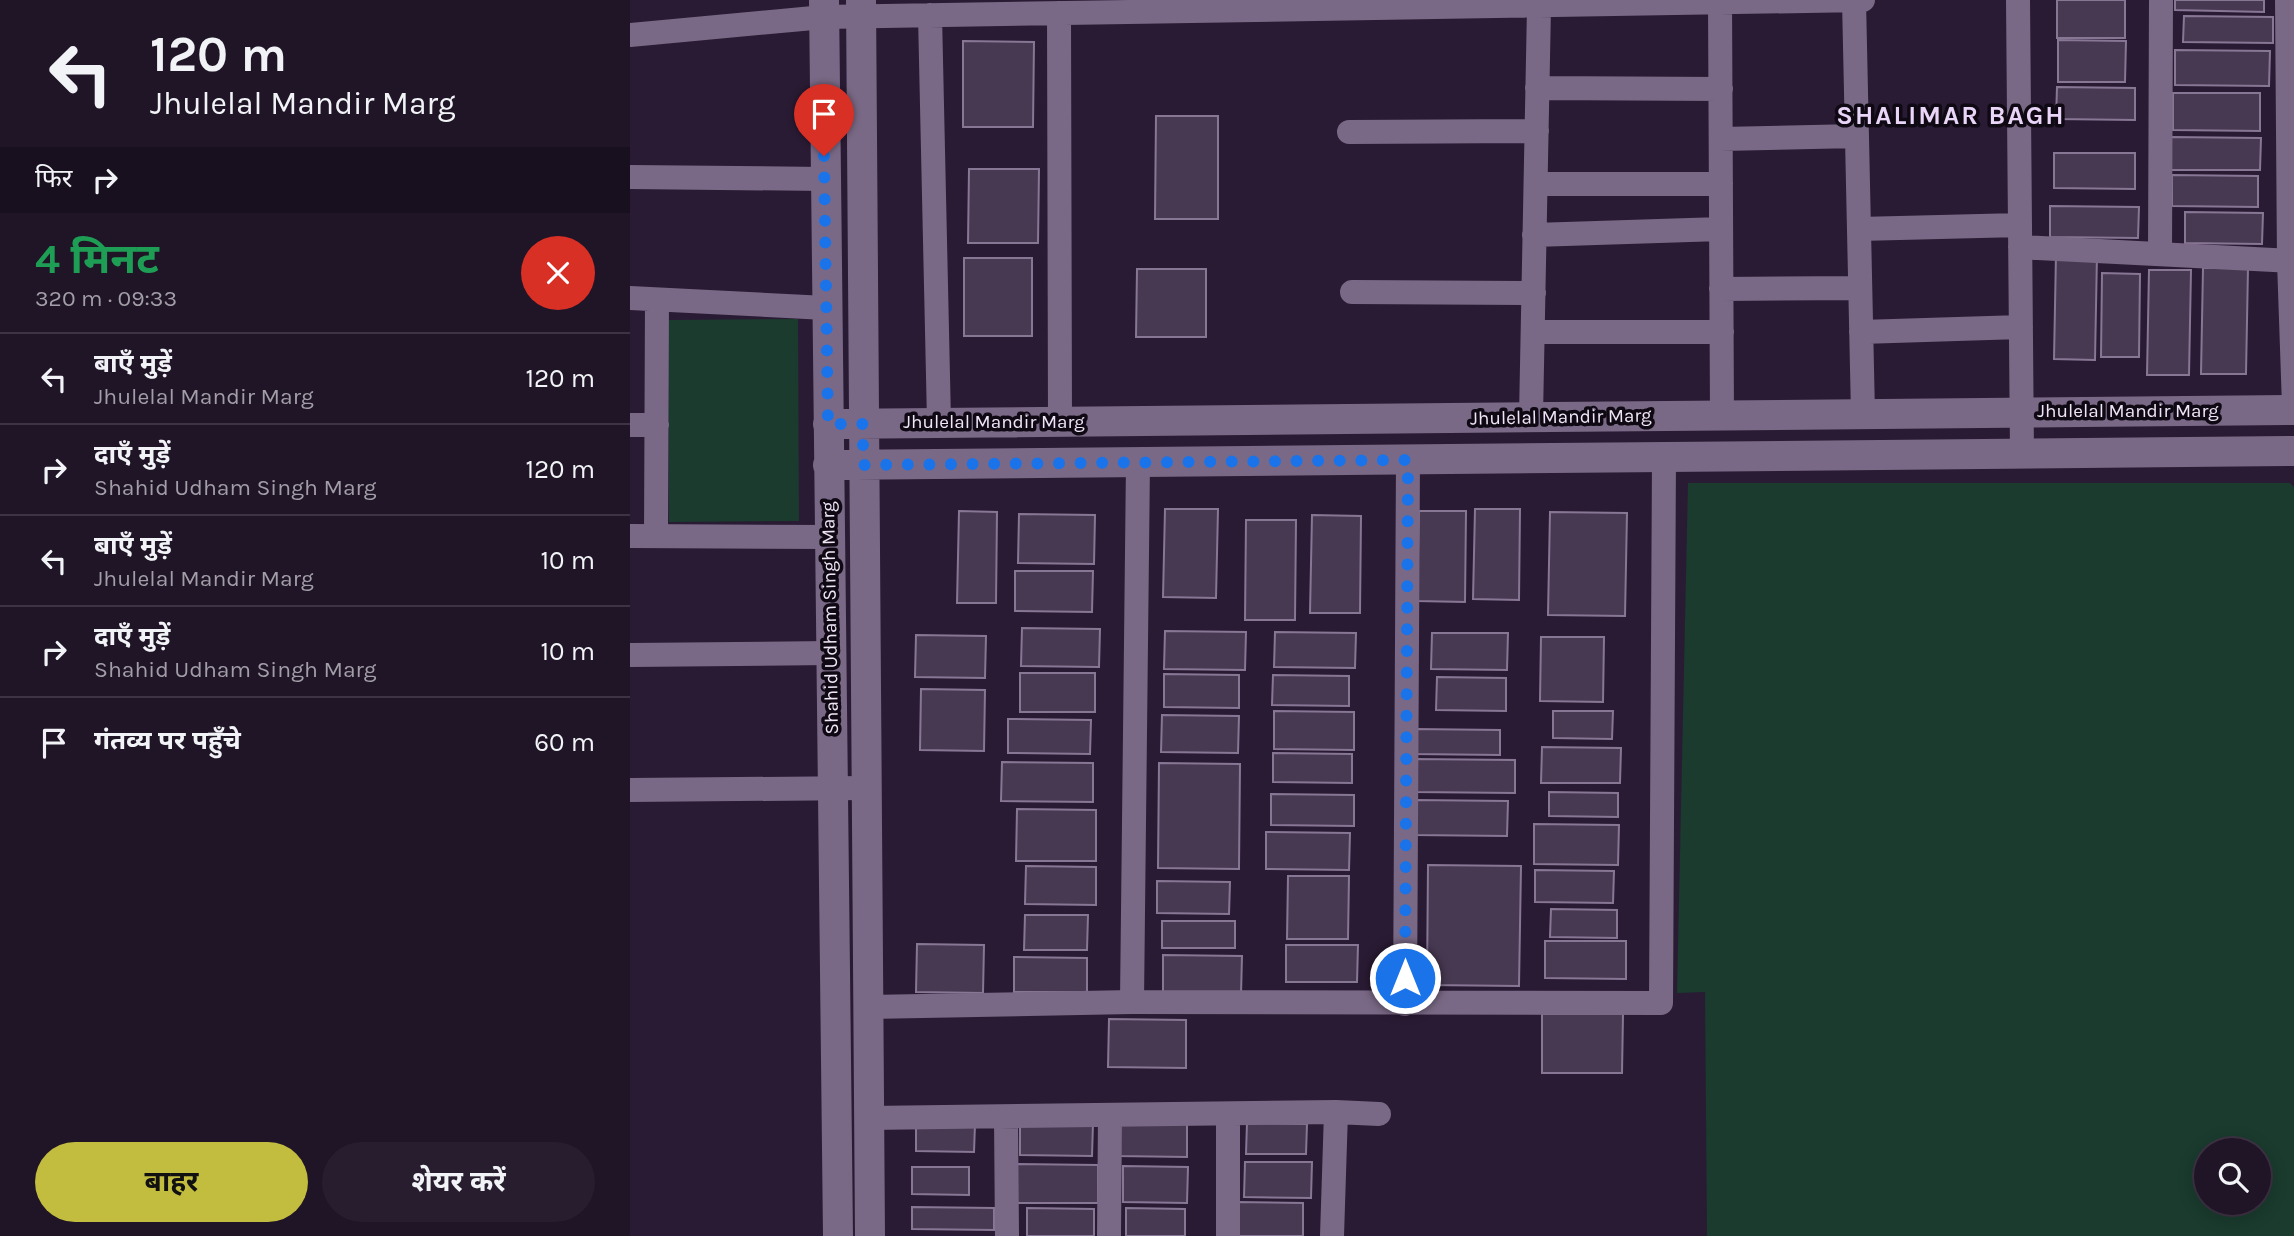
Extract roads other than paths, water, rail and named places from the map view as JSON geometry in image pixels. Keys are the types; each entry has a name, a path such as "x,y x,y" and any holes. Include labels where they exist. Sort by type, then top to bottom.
{"street":[{"path":"1854,0 1863,414"},
{"path":"630,35 824,8 861,8 930,15 1059,13 1162,6 1539,6 1864,0"},
{"path":"2018,0 2022,454"},
{"path":"2160,254 2161,0"},
{"path":"2287,0 2294,408"},
{"path":"1720,1 1722,416"},
{"path":"1531,417 1539,6"},
{"name":"Shahid Udham Singh Marg","path":"824,8 838,1236"},
{"name":"Shahid Udham Singh Marg","path":"861,8 870,1236"},
{"path":"1059,13 1060,422"},
{"path":"930,15 939,422"},
{"path":"1537,88 1721,89"},
{"path":"1349,132 1536,131"},
{"path":"1721,139 1857,136"},
{"path":"630,177 825,179"},
{"path":"1536,184 1721,184"},
{"path":"1534,235 1721,229"},
{"path":"1859,229 2020,236 2160,254 2291,261"},
{"path":"1721,289 1860,288"},
{"path":"1352,292 1534,293"},
{"path":"630,298 826,307"},
{"path":"656,537 657,300"},
{"path":"1861,332 2021,327"},
{"path":"1533,332 1722,332"},
{"name":"Jhulelal Mandir Marg","path":"828,424 2294,408"},
{"path":"630,425 657,425"},
{"path":"828,465 2294,452"},
{"path":"868,1007 1132,1002 1661,1003 1664,457"},
{"path":"1405,1004 1408,460"},
{"path":"1132,1002 1138,462"},
{"path":"630,536 829,537"},
{"path":"630,655 831,653"},
{"path":"630,790 866,788"},
{"path":"869,1118 1336,1112 1379,1114"},
{"path":"1332,1236 1336,1112"},
{"path":"1228,1114 1228,1236"},
{"path":"1109,1236 1110,1115"},
{"path":"1006,1116 1007,1236"}],"district":[{"name":"SHALIMAR BAGH","path":"1951,115"}]}
